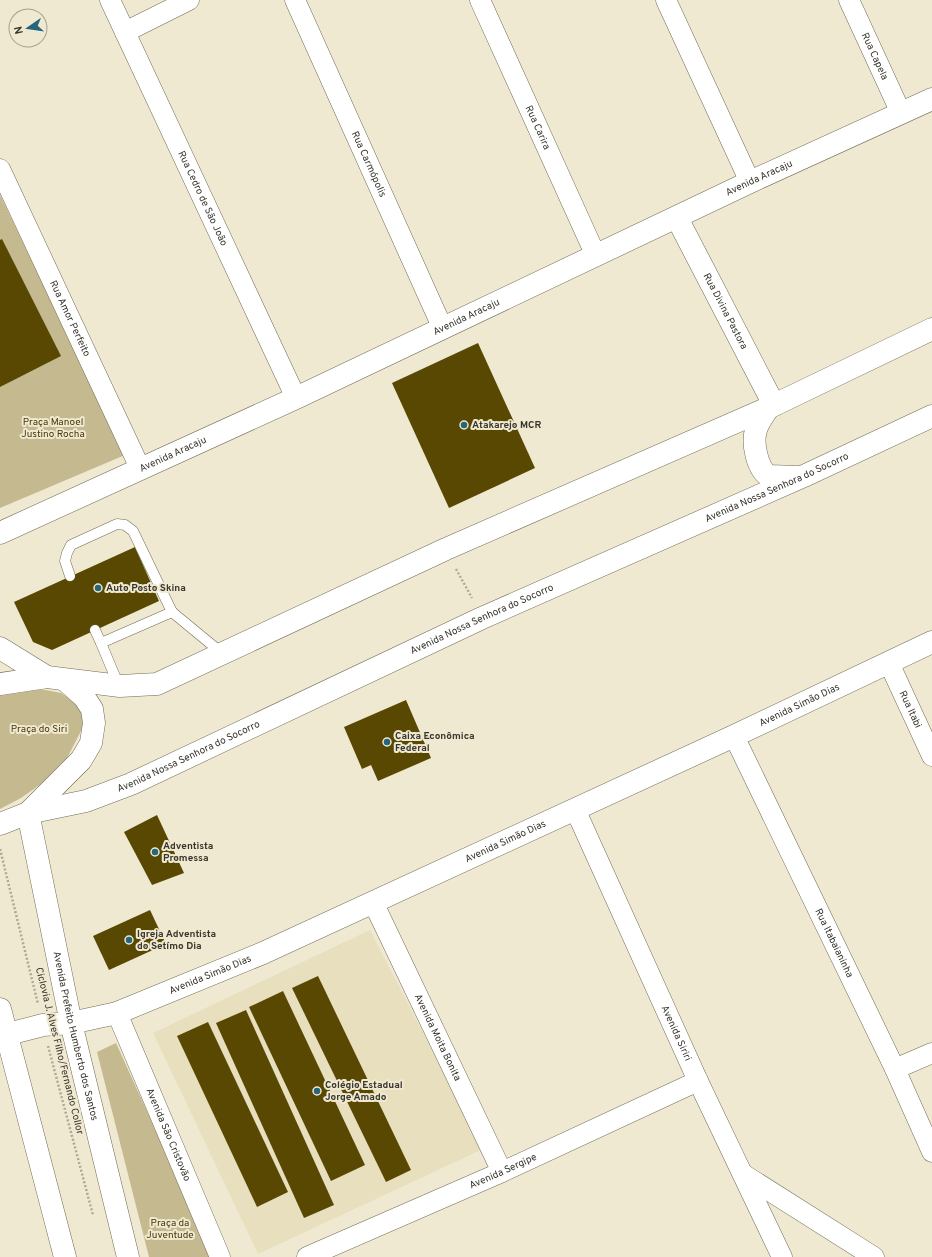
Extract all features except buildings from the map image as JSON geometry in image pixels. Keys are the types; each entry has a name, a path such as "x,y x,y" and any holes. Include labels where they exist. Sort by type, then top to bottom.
{"street":[{"name":"Rua Cedro de São João","path":"110,0 296,398"},
{"path":"125,32 189,0"},
{"name":"Rua Carmópolis","path":"295,0 443,329"},
{"name":"Rua Carira","path":"480,0 596,256"},
{"path":"666,0 750,182"},
{"name":"Rua Capela","path":"849,0 901,113"},
{"name":"Avenida Aracaju","path":"0,533 296,398 750,182 932,99"},
{"name":"Rua Amor Perfeito","path":"0,169 140,468"},
{"name":"Rua Divina Pastora","path":"677,218 771,407"},
{"path":"0,684 56,679 120,686 157,684 446,549 771,407 932,329"},
{"path":"771,407 756,429 755,436 757,453 762,468 766,474 773,477 804,476"},
{"name":"Avenida Nossa Senhora do Socorro","path":"28,813 86,801 131,784 482,618 804,476 932,416"},
{"name":"Avenida Simão Dias","path":"8,1034 43,1025 71,1023 116,1013 263,953 734,736 932,642"},
{"path":"0,648 56,679 84,697 92,709 94,736 81,760 28,813 0,824"},
{"name":"Rua Itabi","path":"889,663 932,756"},
{"name":"Rua Itabaianinha","path":"734,736 895,1069 932,1152"},
{"name":"Avenida Siriri","path":"574,809 698,1081 782,1257"},
{"name":"Avenida Prefeito Humberto dos Santos","path":"28,813 71,1023 128,1257"},
{"name":"Avenida Moita Bonita","path":"373,902 502,1172"},
{"path":"0,1009 8,1034 65,1257"},
{"name":"Avenida São Cristovão","path":"116,1013 220,1257"},
{"path":"895,1069 932,1053"},
{"name":"Avenida Sergipe","path":"307,1257 502,1172 698,1081"},
{"path":"743,1174 874,1257"}],"lane":[{"path":"70,576 65,561 71,545 117,524 125,525 133,531 172,612 223,654"},
{"path":"101,643 172,612"},
{"path":"95,630 120,686"}],"path":[{"path":"446,549 482,618"},
{"name":"Ciclovia J. Alves Filho/Fernando Collor","path":"0,849 43,1025 94,1218"}],"shaded area":[{"name":"Colégio Estadual Jorge Amado","path":"370,930 483,1149 258,1254 153,1033"}],"green space":[{"name":"Praça Manoel Justino Rocha","path":"0,195 125,455 0,508"},
{"name":"Praça do Siri","path":"35,688 61,693 75,703 82,713 83,727 65,762 48,779 21,798 0,809 0,692"},
{"name":"Praça da Juventude","path":"116,1043 213,1257 149,1257 97,1052"}],"place":[{"name":"Atakarejo MCR","path":"464,425"},
{"name":"Auto Posto Skina","path":"98,588"},
{"name":"Caixa Econômica Federal","path":"387,742"},
{"name":"Adventista Promessa","path":"155,852"},
{"name":"Igreja Adventista do Setímo Dia","path":"129,940"},
{"name":"Colégio Estadual Jorge Amado","path":"317,1091"}]}
